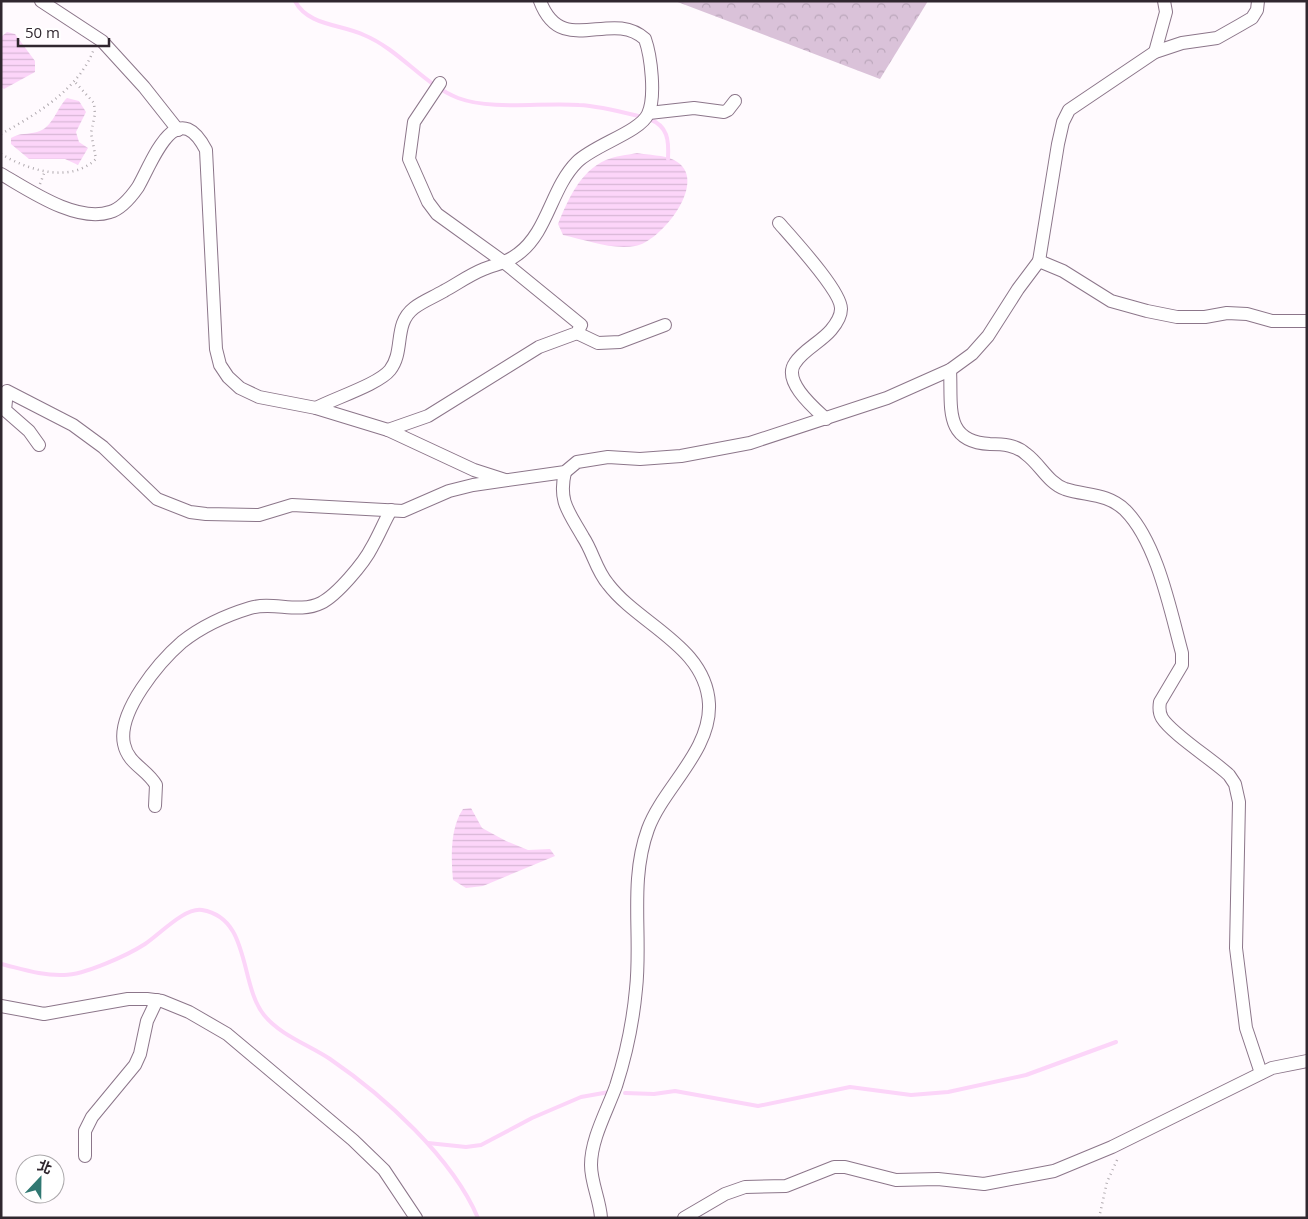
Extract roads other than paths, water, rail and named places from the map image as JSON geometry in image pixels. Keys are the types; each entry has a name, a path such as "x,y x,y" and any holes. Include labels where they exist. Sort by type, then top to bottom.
{"street":[{"path":"41,1 102,41 144,87 178,130"},
{"path":"316,408 378,380 390,370 397,358 401,327 405,316 414,308 470,275 505,262 530,244 576,163 615,137 637,126 649,113 651,84 648,49 645,39 638,32 625,28 598,28 584,31 563,29 549,20 540,1"},
{"path":"1155,52 1164,20 1164,1"},
{"path":"39,445 29,431 5,410 7,391 73,425 103,447 157,499 190,512 259,515 292,505 403,511 442,494 473,485 510,482 565,472 577,462 608,457 640,459 681,456 750,443 888,398 950,370 972,354 988,336 1018,289 1039,261 1058,144 1063,122 1069,110 1155,52 1182,43 1217,38 1252,18 1257,10 1258,1"},
{"path":"388,430 428,416 539,347 577,333 581,325 579,321 560,309 505,262 437,214 428,202 409,159 414,122 440,83"},
{"path":"649,113 694,108 724,112 735,101"},
{"path":"1,174 46,201 97,215 111,212 125,203 137,188 160,143 170,132 190,130 200,138 206,150 216,349 220,365 228,377 240,388 259,397 316,408 388,430 474,470 510,482"},
{"path":"779,223 823,276 838,297 841,308 837,323 825,338 794,364 792,376 797,388 826,419"},
{"path":"1039,261 1063,271 1111,301 1147,311 1177,317 1205,317 1227,313 1247,314 1272,321 1307,322"},
{"path":"577,333 598,343 620,342 664,325"},
{"path":"950,370 953,424 957,432 967,440 1015,447 1027,454 1052,481 1063,488 1100,495 1115,501 1143,533 1151,550 1182,653 1182,665 1160,702 1159,709 1163,718 1173,729 1229,775 1235,784 1239,802 1236,948 1246,1028 1261,1073"},
{"path":"565,472 561,488 565,506 608,585 692,659 706,688 709,705 702,737 656,811 648,830 639,866 636,986 633,1017 616,1085 592,1154 591,1166 601,1218"},
{"path":"155,806 156,785 132,760 123,742 126,714 131,702 174,650 202,629 248,608 259,606 304,608 323,602 349,578 368,555 391,510"},
{"path":"1,1006 44,1014 128,999 157,1000 189,1012 227,1034 371,1158 384,1170 416,1218"},
{"path":"85,1156 85,1131 92,1117 135,1065 140,1054 147,1021 157,1000"},
{"path":"684,1218 725,1194 745,1187 786,1186 834,1167 845,1167 896,1180 938,1179 984,1184 1054,1171 1126,1140 1261,1073 1280,1066 1307,1061"}],"waterway":[{"path":"295,1 301,9 316,20 355,31 377,41 434,85 458,98 472,102 502,105 565,104 587,106 642,117"},
{"path":"649,119 660,126 666,134 668,159"},
{"path":"1,964 48,974 64,975 83,972 106,964 145,944 180,917 195,910 202,910 218,916 229,925 237,939 256,1002 264,1015 286,1034 322,1054 351,1074 394,1109 452,1173 478,1218"},
{"path":"625,1093 654,1094 675,1091 758,1106 850,1087 911,1095 948,1092 1026,1075 1116,1042"},
{"path":"428,1143 466,1147 481,1145 532,1118 581,1097 609,1092"}]}
